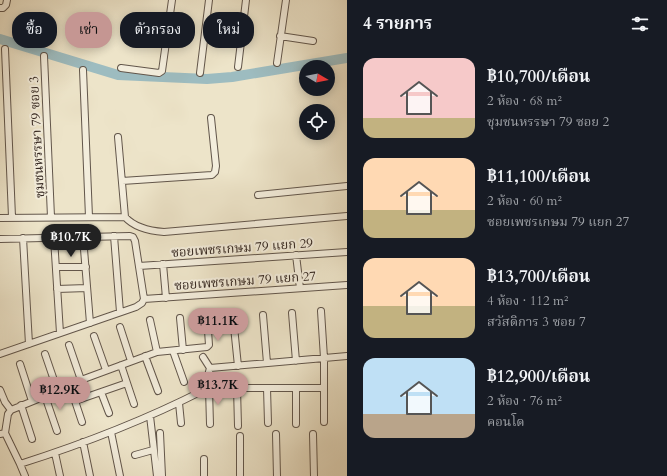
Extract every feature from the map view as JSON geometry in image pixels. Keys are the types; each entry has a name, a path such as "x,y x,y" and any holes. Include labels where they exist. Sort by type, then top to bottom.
{"street":[{"path":"0,8 3,8 6,5 6,0"},
{"path":"121,68 159,73 162,71 172,0"},
{"path":"200,73 209,0"},
{"path":"238,67 246,0"},
{"path":"277,62 286,0"},
{"path":"280,36 313,41"},
{"path":"5,49 12,217"},
{"name":"ชุมชนหรรษา 79 ซอย 3","path":"44,56 51,217"},
{"path":"83,70 89,217"},
{"path":"122,181 212,175 215,172 216,166 211,118"},
{"path":"118,137 126,216 131,223 143,228 164,232 347,216"},
{"path":"258,195 347,186"},
{"path":"0,218 126,216"},
{"path":"114,236 120,312"},
{"path":"0,239 114,236 133,237 144,299 142,304 0,354"},
{"path":"83,237 90,323"},
{"path":"23,238 28,344"},
{"path":"54,238 60,333"},
{"name":"ซอยเพชรเกษม 79 แยก 29","path":"139,266 347,252"},
{"path":"296,255 300,288"},
{"path":"163,264 166,298"},
{"path":"56,267 86,267"},
{"name":"ซอยเพชรเกษม 79 แยก 27","path":"144,299 347,285"},
{"path":"57,289 87,288"},
{"path":"321,311 324,358 324,422"},
{"path":"292,313 296,361"},
{"path":"25,476 20,464 2,434 8,414 11,410 58,392 81,380 106,370 157,352 208,346 207,316"},
{"path":"263,316 267,363"},
{"path":"180,318 183,350"},
{"path":"233,318 238,366"},
{"path":"150,320 157,352"},
{"path":"120,327 131,361"},
{"path":"94,336 106,370"},
{"path":"69,345 81,380"},
{"path":"173,351 184,382"},
{"path":"45,354 58,392"},
{"path":"145,356 158,391"},
{"path":"203,356 210,368 207,390 210,424"},
{"path":"210,368 347,356"},
{"path":"20,364 32,401"},
{"path":"121,365 134,404"},
{"path":"75,401 127,383"},
{"path":"70,386 82,422"},
{"path":"20,464 55,453 111,432 207,390 238,388 324,388"},
{"path":"238,388 238,426"},
{"path":"267,388 268,424"},
{"path":"296,388 296,424"},
{"path":"0,390 5,402 11,410"},
{"path":"101,392 109,413"},
{"path":"45,396 57,431"},
{"path":"180,403 181,423"},
{"path":"21,405 32,439"},
{"path":"150,416 157,476"},
{"path":"111,432 120,476"},
{"path":"160,433 162,476"},
{"path":"276,434 276,476"},
{"path":"313,434 314,476"},
{"path":"240,436 240,476"},
{"path":"82,442 90,476"},
{"path":"135,455 153,450"},
{"path":"55,453 60,476"},
{"path":"204,459 204,476"}],"waterway":[{"path":"0,39 118,75 207,79 232,77 347,58"}]}
